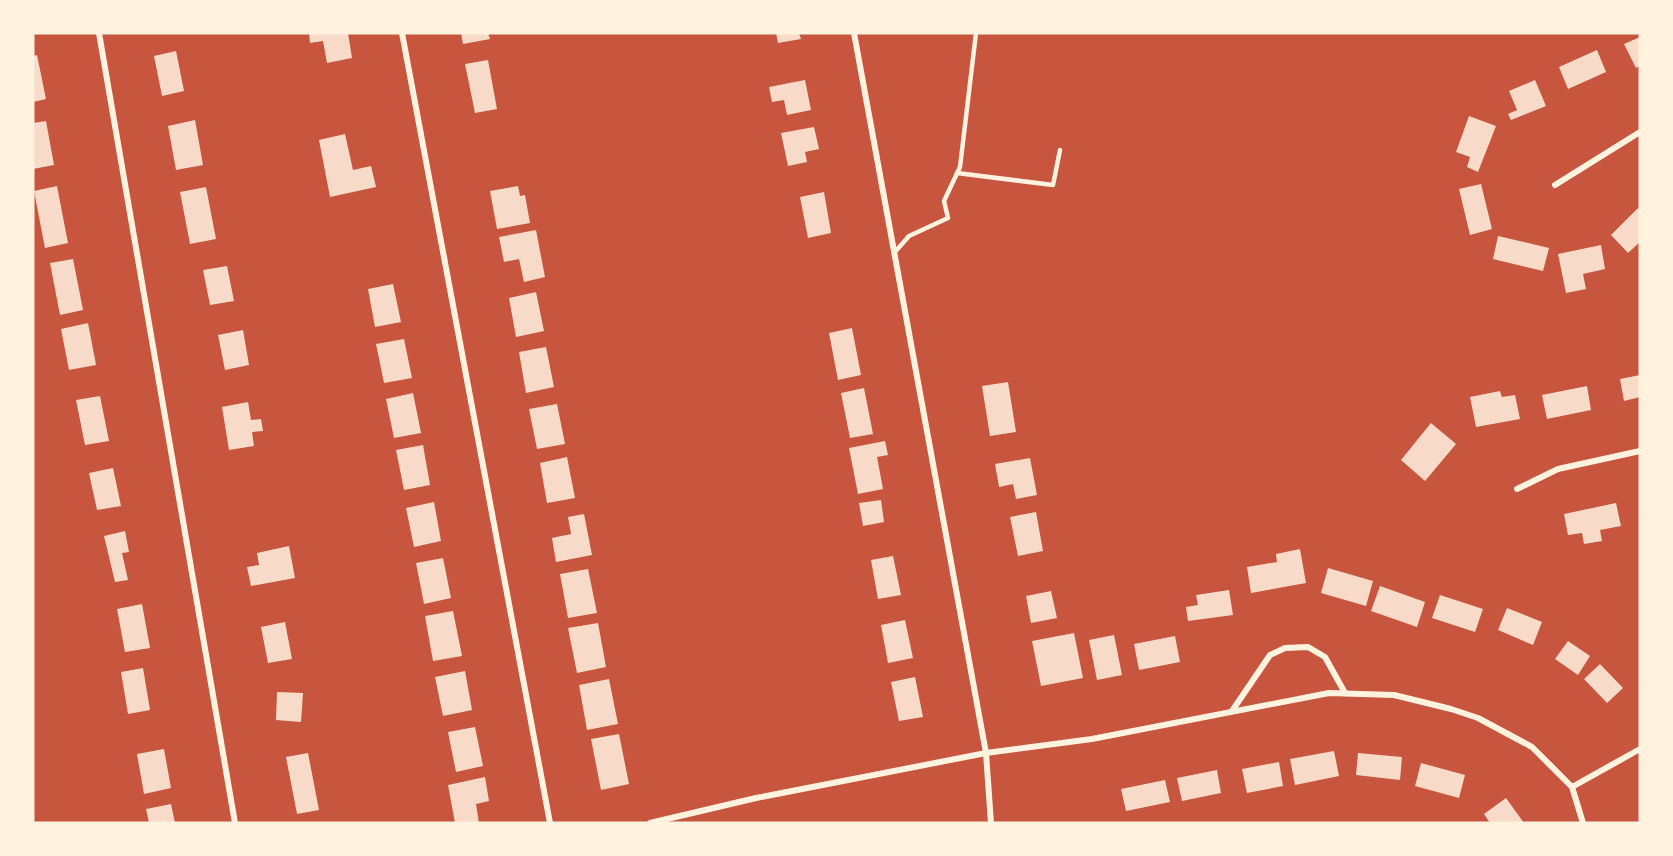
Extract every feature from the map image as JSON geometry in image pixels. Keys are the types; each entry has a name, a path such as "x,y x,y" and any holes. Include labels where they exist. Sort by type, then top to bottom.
{"street":[{"path":"99,33 235,823"},
{"path":"402,33 550,823"},
{"path":"854,33 986,753 991,823"},
{"path":"1555,185 1640,132"},
{"path":"1517,489 1558,469 1640,451"},
{"path":"1232,711 1270,655 1285,648 1308,647 1325,657 1345,693"},
{"path":"650,823 756,798 986,753 1092,739 1329,693 1394,695 1478,718 1532,747 1572,787 1583,823"},
{"path":"1572,787 1640,749"}],"lane":[{"path":"894,253 909,236 948,218 944,201 960,167 976,33"},
{"path":"957,173 1053,185 1060,150"}],"building":[{"path":"309,33 348,33 352,58 327,63 323,41 310,43"},
{"path":"461,33 488,33 490,39 463,44"},
{"path":"776,33 799,33 801,39 778,43"},
{"path":"1640,37 1640,66 1636,68 1624,44"},
{"path":"1597,50 1606,72 1568,89 1559,67"},
{"path":"176,51 184,91 162,96 154,56"},
{"path":"37,55 46,99 33,102 33,56"},
{"path":"488,60 497,109 475,113 465,64"},
{"path":"805,80 811,110 787,115 784,100 772,102 769,87"},
{"path":"1535,80 1546,106 1511,120 1508,114 1517,110 1509,91"},
{"path":"1469,116 1496,126 1478,172 1467,167 1470,157 1456,152"},
{"path":"195,120 203,165 176,170 168,126"},
{"path":"46,121 54,165 33,169 33,123"},
{"path":"814,127 819,149 805,152 807,162 788,166 781,133"},
{"path":"345,134 353,170 371,166 376,187 330,197 319,140"},
{"path":"1481,184 1492,229 1470,235 1459,189"},
{"path":"57,186 68,243 45,248 34,191"},
{"path":"518,186 520,196 525,195 530,223 497,229 490,191"},
{"path":"206,187 216,239 190,244 180,192"},
{"path":"824,192 831,233 808,238 800,197"},
{"path":"1638,208 1640,210 1640,242 1628,253 1611,235"},
{"path":"536,230 545,277 524,282 519,259 504,262 499,237"},
{"path":"1498,236 1549,248 1543,271 1493,259"},
{"path":"1601,245 1605,269 1583,274 1586,289 1566,293 1558,254"},
{"path":"73,259 83,310 60,315 50,263"},
{"path":"227,266 234,301 210,305 203,270"},
{"path":"393,284 401,322 375,327 368,289"},
{"path":"536,292 544,331 516,337 509,298"},
{"path":"88,323 96,365 69,370 61,329"},
{"path":"852,328 861,375 838,380 829,333"},
{"path":"243,330 249,365 225,370 218,335"},
{"path":"404,339 412,378 384,383 376,344"},
{"path":"546,347 554,387 526,393 519,352"},
{"path":"1640,375 1640,397 1624,401 1620,379"},
{"path":"1008,382 1016,432 990,436 982,386"},
{"path":"1587,386 1591,410 1547,419 1542,395"},
{"path":"864,388 873,434 850,438 841,393"},
{"path":"1500,391 1502,397 1515,395 1520,419 1476,427 1470,397"},
{"path":"413,393 421,433 394,438 386,399"},
{"path":"100,396 109,441 85,445 76,400"},
{"path":"248,402 251,420 261,419 263,431 252,432 254,446 229,450 222,407"},
{"path":"557,404 565,444 537,449 529,409"},
{"path":"1431,423 1456,444 1425,481 1401,460"},
{"path":"885,441 888,455 877,457 883,489 858,494 849,448"},
{"path":"423,445 430,485 404,490 396,450"},
{"path":"567,457 575,498 547,503 540,463"},
{"path":"1030,458 1037,495 1016,499 1013,484 999,487 995,464"},
{"path":"113,468 121,506 97,510 89,473"},
{"path":"881,500 884,522 863,526 859,503"},
{"path":"434,502 441,541 414,547 406,508"},
{"path":"1616,503 1621,526 1600,530 1602,541 1584,544 1582,533 1568,535 1564,514"},
{"path":"1036,512 1043,551 1018,556 1010,517"},
{"path":"584,514 592,555 556,562 552,538 571,534 568,517"},
{"path":"125,531 129,552 122,553 128,580 115,582 104,536"},
{"path":"289,546 295,578 251,586 247,567 259,565 257,553"},
{"path":"1300,549 1306,583 1251,593 1247,567 1277,562 1276,554"},
{"path":"893,556 901,595 878,599 871,560"},
{"path":"443,558 451,598 424,604 416,563"},
{"path":"1328,568 1373,581 1366,606 1321,593"},
{"path":"588,569 597,613 568,618 560,574"},
{"path":"1380,586 1425,602 1417,627 1371,611"},
{"path":"1229,590 1233,615 1188,621 1186,607 1198,605 1196,595"},
{"path":"1051,591 1057,618 1031,623 1026,596"},
{"path":"1440,595 1483,609 1475,632 1432,618"},
{"path":"142,604 150,648 125,652 117,609"},
{"path":"1507,608 1542,622 1533,645 1498,630"},
{"path":"453,611 462,656 433,661 425,616"},
{"path":"905,620 913,658 888,663 881,625"},
{"path":"285,622 292,659 268,663 261,627"},
{"path":"598,623 606,667 577,673 568,628"},
{"path":"1074,633 1083,678 1041,686 1032,641"},
{"path":"1114,635 1122,675 1097,680 1089,640"},
{"path":"1175,636 1180,662 1139,670 1134,644"},
{"path":"1568,641 1590,656 1578,675 1555,659"},
{"path":"1600,664 1623,688 1607,703 1584,679"},
{"path":"143,668 150,710 128,714 121,672"},
{"path":"465,671 472,710 443,716 435,677"},
{"path":"915,677 923,717 899,721 891,682"},
{"path":"609,679 618,724 587,730 579,685"},
{"path":"277,692 303,693 301,722 276,720"},
{"path":"475,727 483,766 456,772 448,732"},
{"path":"619,734 629,784 601,790 591,739"},
{"path":"164,749 171,788 144,794 137,754"},
{"path":"1334,751 1339,776 1295,785 1290,759"},
{"path":"308,753 319,810 297,814 286,757"},
{"path":"1358,753 1402,757 1400,780 1356,775"},
{"path":"1279,762 1283,786 1247,793 1242,769"},
{"path":"1421,763 1465,775 1459,798 1415,786"},
{"path":"1217,770 1221,793 1182,801 1177,778"},
{"path":"485,777 489,801 476,804 479,823 455,823 448,785"},
{"path":"1165,780 1170,802 1126,811 1121,789"},
{"path":"1506,798 1524,823 1490,823 1484,814"},
{"path":"171,804 175,823 149,823 146,809"}]}
